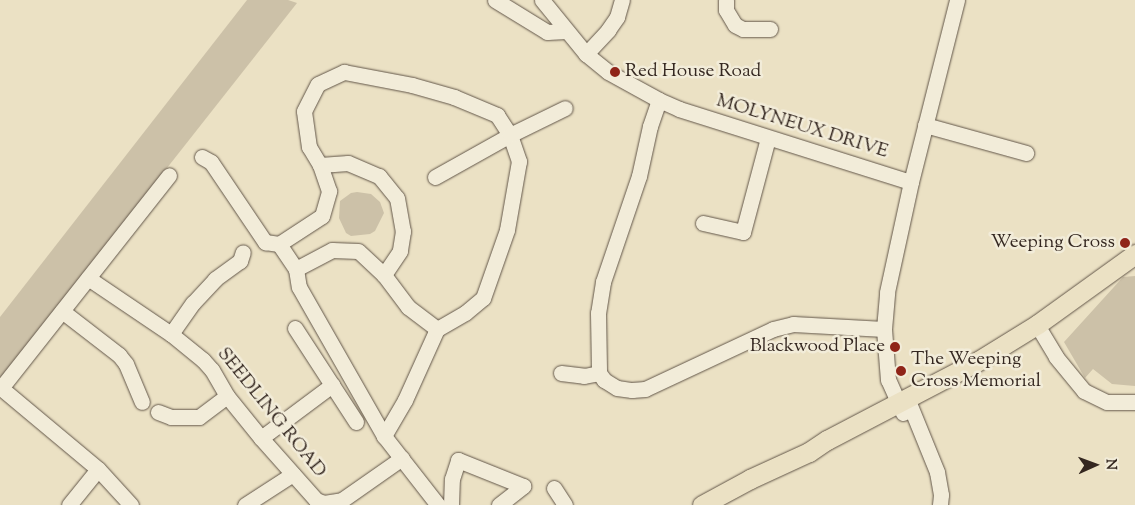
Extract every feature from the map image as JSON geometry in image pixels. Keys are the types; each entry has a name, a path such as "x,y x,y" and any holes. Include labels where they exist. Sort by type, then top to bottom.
{"main road":[{"path":"702,505 750,479 808,452 831,448 905,406 949,378 1040,331 1104,290 1128,259"}],"street":[{"path":"496,0 547,32 554,34 566,31"},
{"name":"MOLYNEUX DRIVE","path":"542,0 586,54 608,72 679,110 911,182"},
{"path":"586,54 617,17 622,0"},
{"path":"726,0 726,10 735,25 742,29 770,29"},
{"path":"940,505 941,495 937,472 905,406 888,380 884,328 887,292 911,182 957,0"},
{"path":"202,157 211,162 265,242 279,244 322,216 329,191 320,165 309,147 304,111 318,84 344,72 412,85 454,98 497,115 510,135 519,161 507,230 483,298 465,313 437,329 405,400 384,436"},
{"path":"659,100 650,126 639,176 603,282 598,313 598,373 604,380 617,388 645,389 774,329 793,324 884,328"},
{"path":"436,177 510,135 565,108"},
{"path":"925,125 1026,153"},
{"path":"703,223 743,232 768,138"},
{"path":"320,165 348,162 379,176 397,198 404,231 400,251 384,275"},
{"path":"131,505 98,469 1,388 169,175"},
{"path":"279,244 296,269 299,287 384,436 438,505"},
{"path":"296,269 332,250 358,251 384,275 408,307 437,329"},
{"path":"171,334 193,302 215,279 240,261 244,252"},
{"name":"SEEDLING ROAD","path":"88,278 171,334 212,370 227,396 316,500 324,503 333,503 350,496 402,458"},
{"path":"62,311 119,355 126,364 142,402"},
{"path":"295,328 356,422"},
{"path":"1040,331 1056,357 1084,391 1107,402 1135,402"},
{"path":"561,373 584,376 598,373"},
{"path":"261,438 332,385"},
{"path":"158,412 171,418 198,417 227,396"},
{"path":"452,505 452,479 458,460 523,486 499,505"},
{"path":"69,505 98,469"},
{"path":"244,505 292,474"},
{"path":"554,488 565,505"}],"shaded area":[{"path":"247,0 288,0 297,3 0,380 0,317"},
{"path":"351,193 371,194 380,202 384,213 375,231 370,234 351,236 346,233 339,218 340,201"},
{"path":"1135,276 1135,386 1112,384 1093,369 1085,378 1064,342 1123,277"}],"place":[{"name":"Red House Road","path":"615,72"},
{"name":"Weeping Cross","path":"1125,243"},
{"name":"Blackwood Place","path":"895,347"},
{"name":"The Weeping Cross Memorial","path":"901,371"}]}
